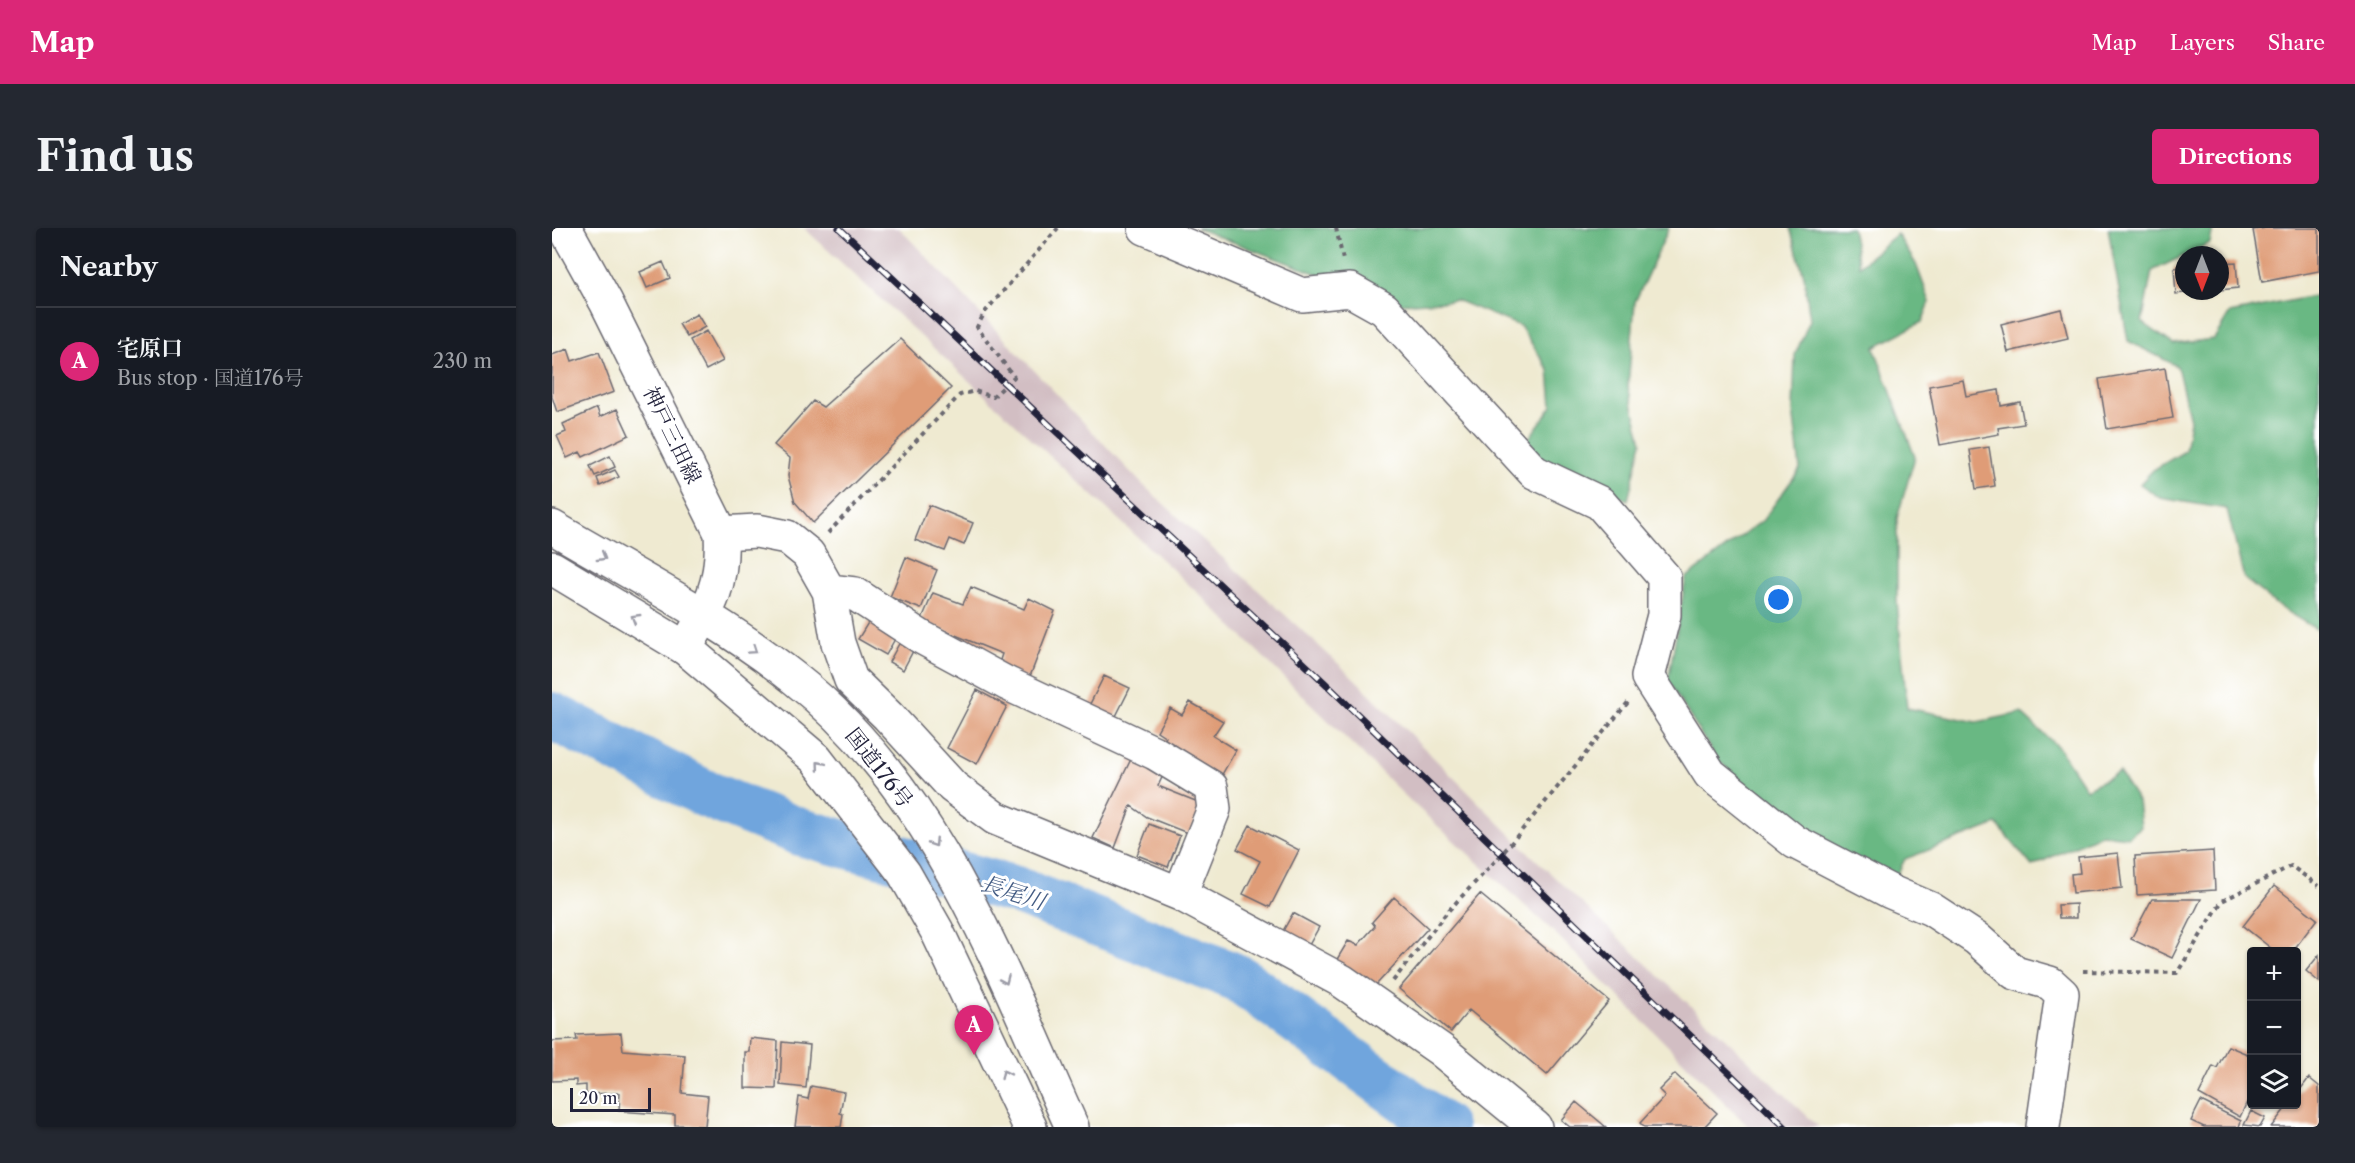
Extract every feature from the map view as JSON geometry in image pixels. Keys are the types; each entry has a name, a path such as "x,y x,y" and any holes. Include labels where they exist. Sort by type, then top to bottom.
{"main road":[{"name":"神戸三田線","path":"565,228 606,302 721,533 723,558 718,586 704,617 685,648"},
{"path":"1145,228 1302,295 1350,290 1384,309 1534,472 1600,503 1664,577 1664,615 1648,678 1710,774 1795,842 1931,909 1977,939 2015,973 2050,983 2062,994 2043,1127"},
{"name":"国道176号","path":"552,527 704,617 794,678 829,709 872,753 902,793 947,863 981,927 1072,1127"},
{"path":"721,533 756,531 787,537 808,555 829,591 838,643 851,680 888,716 953,787 995,818 1180,894 1342,981 1441,1050 1535,1127"},
{"name":"国道176号","path":"552,568 685,648 816,759 904,873 937,931 1030,1127"},
{"path":"829,591 855,594 921,637 997,678 1155,753 1211,787 1214,809 1180,894"}],"path":[{"path":"808,555 960,395 975,391 993,397 1014,377 977,327 985,312 1058,228"},
{"path":"1374,1005 1448,911 1502,854 1648,678"},
{"path":"2062,994 2062,971 2177,973 2222,902 2291,866 2319,886"}],"shaded area":[{"path":"804,228 899,228 1142,484 1354,678 1529,853 1819,1127 1749,1127 1557,935 1405,796 1200,595"}],"green space":[{"path":"1196,228 1669,228 1635,302 1628,387 1642,442 1628,500 1538,466 1522,448 1552,406 1549,370 1520,326 1456,300 1396,304"},
{"path":"1790,228 1852,228 1859,266 1897,234 1916,264 1930,302 1922,322 1874,347 1915,457 1897,518 1897,601 1907,708 1977,722 2021,713 2059,748 2086,789 2119,772 2138,801 2141,827 2128,837 2101,834 2032,866 1997,824 1905,859 1894,881 1855,866 1752,793 1715,757 1668,681 1686,578 1763,520 1800,469 1793,410 1795,355 1810,320 1804,276"},
{"path":"2108,228 2213,228 2210,243 2204,246 2175,246 2175,260 2152,271 2142,322 2173,344 2214,339 2230,313 2319,295 2319,631 2279,607 2244,578 2227,509 2160,498 2140,484 2153,470 2185,451 2190,420 2177,366 2128,341"}],"building":[{"path":"2319,228 2319,271 2262,282 2253,230"},
{"path":"663,262 670,278 647,288 640,272"},
{"path":"2229,262 2236,262 2238,288 2229,289"},
{"path":"2061,309 2068,338 2008,352 2001,324"},
{"path":"697,314 705,327 687,337 679,324"},
{"path":"706,331 723,361 706,370 690,340"},
{"path":"900,339 951,388 813,523 795,502 788,476 790,458 774,445 813,401 823,407"},
{"path":"568,349 572,361 599,352 614,392 557,412 552,397 552,355"},
{"path":"2165,368 2173,418 2107,429 2099,379"},
{"path":"1963,380 1966,396 1999,390 2001,406 2020,402 2024,424 1998,428 1999,434 1940,445 1929,386"},
{"path":"597,408 600,417 617,409 629,435 583,457 580,452 567,458 557,436 566,432 563,424"},
{"path":"1989,447 1995,486 1976,489 1970,450"},
{"path":"610,456 615,467 595,476 590,466"},
{"path":"615,470 619,477 600,486 597,478"},
{"path":"929,505 973,523 964,545 950,539 945,551 915,540"},
{"path":"906,557 937,570 921,609 890,597"},
{"path":"971,587 1024,609 1029,598 1055,611 1029,679 997,669 1002,654 921,621 933,593 963,604"},
{"path":"869,621 896,637 886,655 858,639"},
{"path":"900,642 914,649 903,670 889,662"},
{"path":"1104,676 1130,688 1114,720 1088,708"},
{"path":"977,690 1007,706 977,764 947,748"},
{"path":"1190,702 1223,721 1213,736 1236,750 1220,778 1162,743 1166,737 1157,731 1170,708 1182,715"},
{"path":"1133,755 1165,771 1158,786 1203,804 1190,834 1147,817 1131,806 1115,848 1093,838"},
{"path":"1149,824 1180,836 1168,867 1137,855"},
{"path":"1250,825 1299,850 1270,907 1243,894 1260,861 1237,849"},
{"path":"2213,851 2215,890 2137,895 2135,856"},
{"path":"2118,853 2122,888 2073,893 2071,874 2080,873 2078,857"},
{"path":"2274,886 2317,919 2296,947 2270,947 2243,926"},
{"path":"1480,894 1609,1001 1547,1075 1469,1010 1451,1032 1399,989"},
{"path":"1394,897 1428,928 1376,985 1336,961 1348,941 1358,945 1375,926 1372,922"},
{"path":"2152,899 2201,899 2172,958 2131,939"},
{"path":"2076,904 2076,918 2059,918 2058,905"},
{"path":"1293,913 1319,927 1309,945 1283,931"},
{"path":"2319,955 2319,982 2306,971"},
{"path":"621,1033 623,1050 685,1055 682,1093 708,1096 705,1126 675,1125 675,1115 619,1111 620,1093 586,1094 586,1085 576,1086 576,1080 552,1081 552,1041 577,1040 576,1035"},
{"path":"750,1038 778,1041 776,1089 745,1088 745,1052 749,1052"},
{"path":"782,1042 810,1045 806,1088 780,1085"},
{"path":"2228,1046 2247,1054 2247,1102 2240,1117 2199,1094 2213,1066 2217,1068"},
{"path":"1675,1074 1717,1113 1704,1127 1644,1127 1640,1123 1665,1096 1659,1090"},
{"path":"2309,1078 2319,1086 2319,1127 2271,1127 2285,1109 2301,1109 2301,1088"},
{"path":"811,1086 844,1092 840,1113 843,1114 841,1127 795,1127 799,1097 808,1099"},
{"path":"2201,1101 2241,1121 2239,1127 2204,1127 2191,1121"},
{"path":"1576,1102 1606,1127 1570,1127 1561,1120"},
{"path":"2251,1111 2265,1118 2260,1127 2244,1125"}],"waterway":[{"name":"長尾川","path":"552,716 706,794 800,832 1016,890 1238,978 1443,1127"}],"railway":[{"path":"839,228 1325,683 1785,1127"}],"place":[{"name":"宅原口","path":"974,1055"}]}
